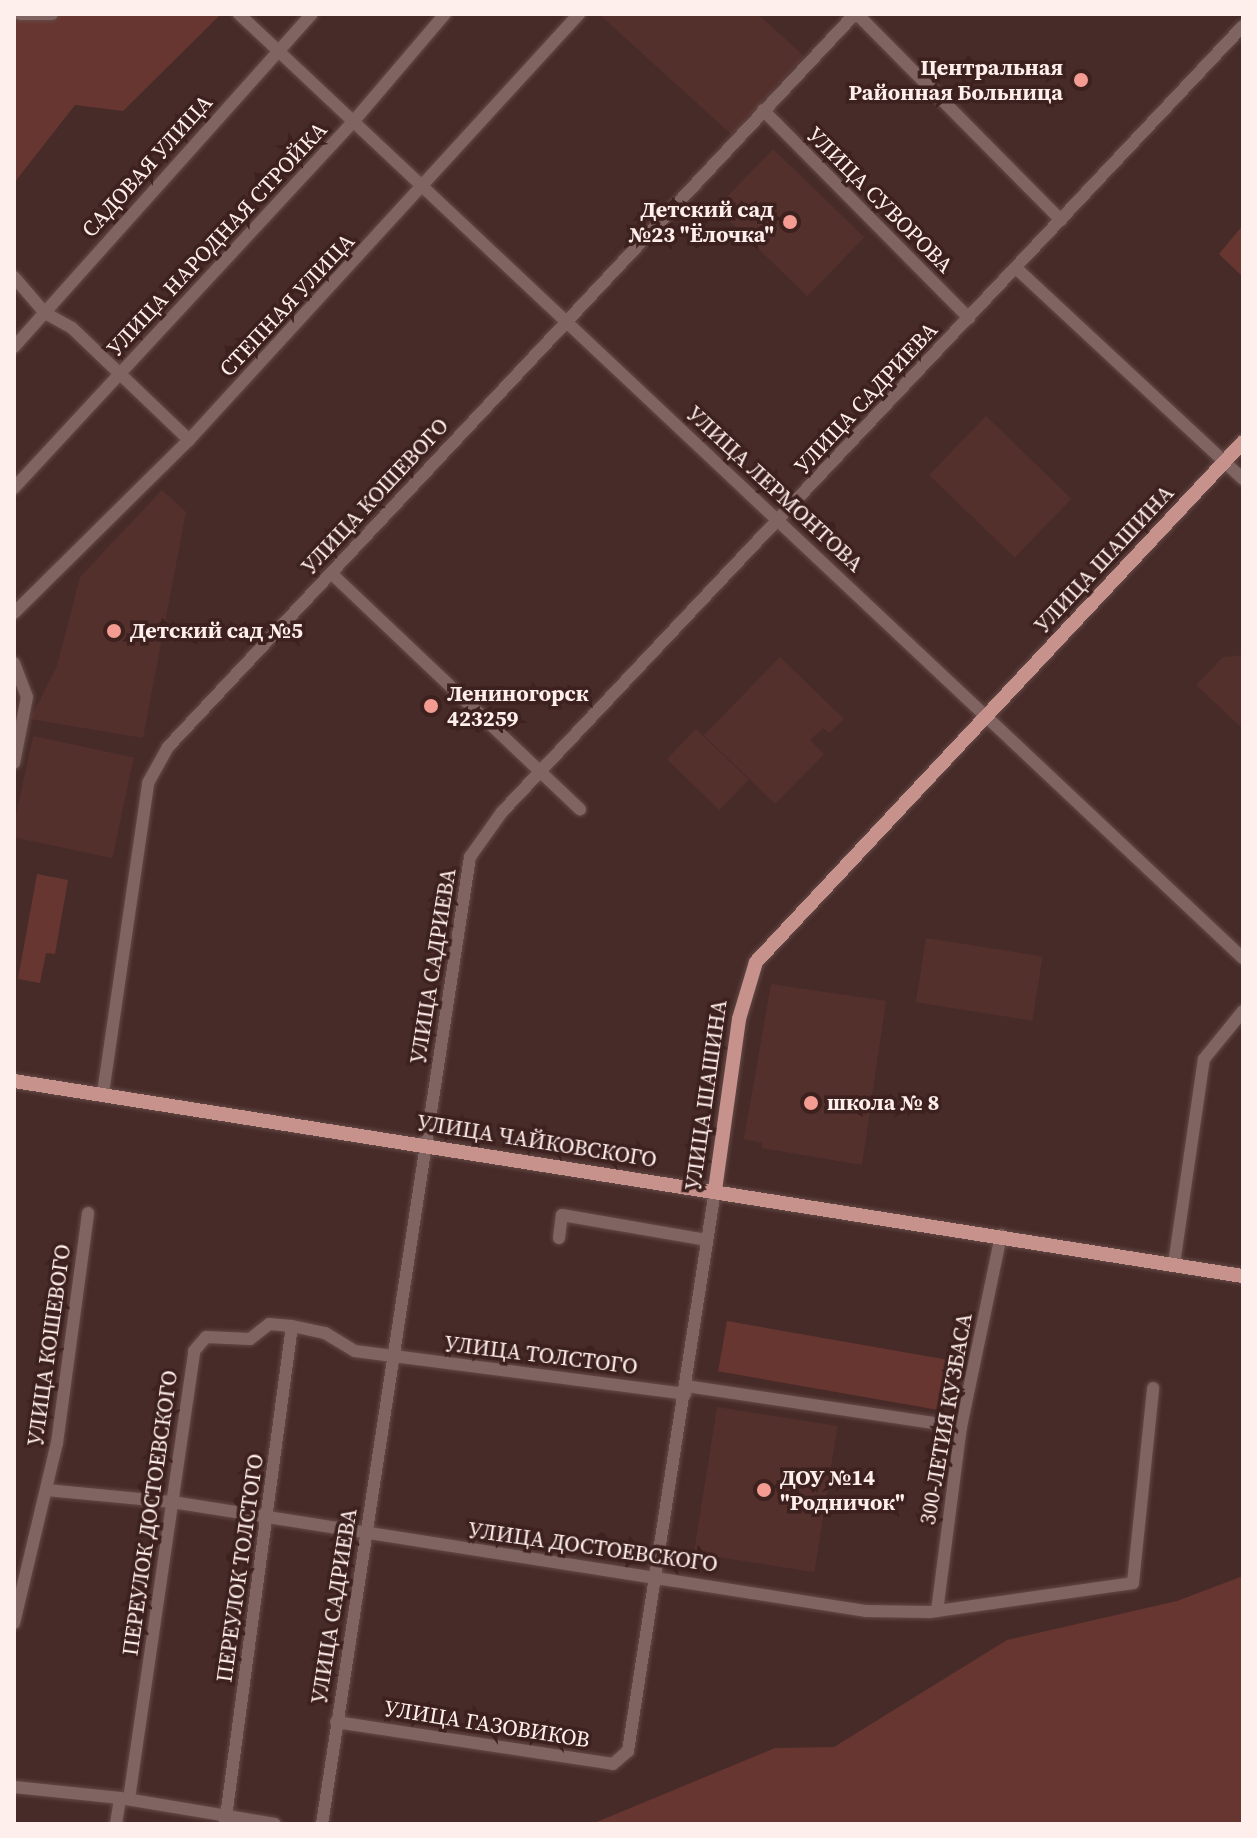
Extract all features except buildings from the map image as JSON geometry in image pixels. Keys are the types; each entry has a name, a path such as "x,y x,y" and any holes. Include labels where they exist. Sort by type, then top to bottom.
{"main road":[{"name":"УЛИЦА ШАШИНА","path":"715,1190 739,1019 756,962 1243,442"},
{"name":"УЛИЦА ЧАЙКОВСКОГО","path":"14,1081 1001,1235 1243,1276"}],"street":[{"path":"20,14 52,14"},
{"name":"УЛИЦА ЛЕРМОНТОВА","path":"239,14 1243,958"},
{"name":"САДОВАЯ УЛИЦА","path":"14,347 312,14"},
{"name":"УЛИЦА НАРОДНАЯ СТРОЙКА","path":"14,488 353,122 445,14"},
{"name":"СТЕПНАЯ УЛИЦА","path":"14,613 189,440 579,14"},
{"path":"856,14 1061,220"},
{"name":"УЛИЦА КОШЕВОГО","path":"103,1093 148,783 156,765 566,321 856,14"},
{"name":"УЛИЦА САДРИЕВА","path":"322,1824 470,857 487,829 1243,26"},
{"name":"УЛИЦА СУВОРОВА","path":"763,110 969,318"},
{"path":"1016,268 1243,479"},
{"path":"14,277 45,313 72,328 189,440"},
{"path":"332,574 580,809"},
{"path":"14,663 27,697 14,763"},
{"path":"1174,1264 1204,1059 1243,1011"},
{"name":"УЛИЦА ШАШИНА","path":"628,1751 715,1190"},
{"name":"УЛИЦА КОШЕВОГО","path":"14,1623 47,1490 88,1213"},
{"path":"559,1238 562,1215 706,1240"},
{"name":"300-ЛЕТИЯ КУЗБАСА","path":"937,1611 961,1427 1001,1235"},
{"name":"ПЕРЕУЛОК ДОСТОЕВСКОГО","path":"116,1824 124,1798 194,1351 206,1337 250,1339 269,1324 325,1333 355,1351 393,1355"},
{"name":"ПЕРЕУЛОК ТОЛСТОГО","path":"226,1820 292,1326"},
{"name":"УЛИЦА ТОЛСТОГО","path":"393,1355 961,1427"},
{"name":"УЛИЦА ДОСТОЕВСКОГО","path":"47,1490 172,1502 365,1534 654,1575 866,1611 937,1611 1133,1583 1153,1388"},
{"name":"УЛИЦА ГАЗОВИКОВ","path":"336,1722 613,1764 628,1751"},
{"path":"14,1787 124,1798 226,1820 275,1824"}],"shaded area":[{"path":"14,14 221,14 123,111 75,105 14,183"},
{"path":"599,14 758,14 804,56 732,135"},
{"name":"Детский сад №23 \"Ёлочка\"","path":"773,149 864,237 807,296 716,208"},
{"path":"1243,225 1243,275 1242,276 1219,254"},
{"path":"986,416 1072,499 1015,558 929,475"},
{"name":"Детский сад №5","path":"162,490 186,512 143,738 30,719 57,666 80,577"},
{"path":"1243,655 1243,729 1196,685 1223,657"},
{"path":"780,657 844,719 829,733 823,728 810,740 824,754 775,804 704,735"},
{"path":"696,729 749,780 719,810 667,759"},
{"path":"33,736 134,757 112,858 14,837"},
{"path":"37,874 68,880 55,954 46,953 40,983 18,979"},
{"path":"926,938 1043,956 1032,1021 916,1002"},
{"name":"школа № 8","path":"771,984 886,1001 862,1165 762,1148 762,1143 744,1139"},
{"path":"727,1321 952,1361 943,1411 718,1371"},
{"name":"ДОУ №14 \"Родничок\"","path":"717,1407 837,1426 814,1572 694,1553"},
{"path":"1243,1576 1242,1824 592,1824 775,1748 834,1747 1007,1640 1177,1601"}],"place":[{"name":"Центральная Районная Больница","path":"1081,80"},
{"name":"Детский сад №23 \"Ёлочка\"","path":"790,222"},
{"name":"Детский сад №5","path":"114,631"},
{"name":"Лениногорск 423259","path":"431,706"},
{"name":"школа № 8","path":"811,1103"},
{"name":"ДОУ №14 \"Родничок\"","path":"764,1490"}]}
